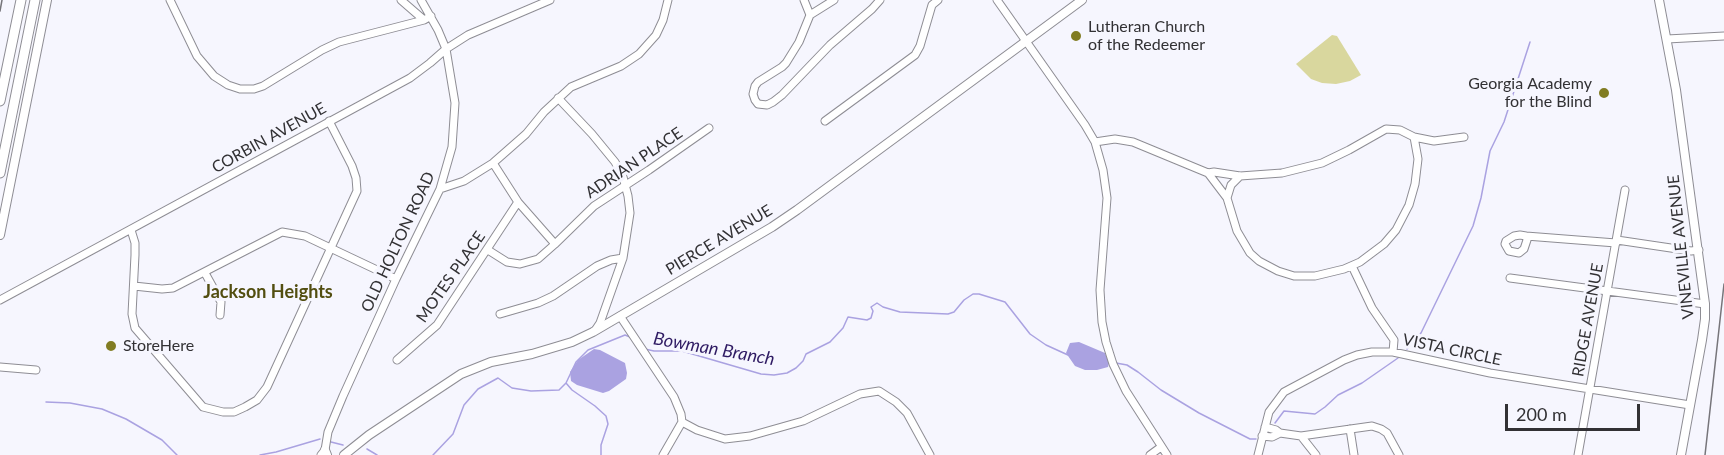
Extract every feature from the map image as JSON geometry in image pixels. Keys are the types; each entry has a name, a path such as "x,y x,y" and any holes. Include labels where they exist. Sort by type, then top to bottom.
{"highway":[{"path":"0,101 21,0"},
{"path":"0,173 35,0"}],"main road":[{"path":"0,235 47,0"},
{"name":"PIERCE AVENUE","path":"345,455 376,430 461,374 491,362 556,348 593,332 772,226 1082,0"},
{"name":"VINEVILLE AVENUE","path":"1659,0 1678,101 1705,304 1705,319 1681,455"}],"street":[{"path":"170,0 190,44 202,63 221,81 240,89 263,86 339,42 428,18"},
{"path":"401,0 428,18"},
{"name":"OLD HOLTON ROAD","path":"324,453 326,439 336,412 396,279 440,189 452,147 454,94 446,48 428,18 421,0"},
{"name":"CORBIN AVENUE","path":"0,300 410,78 446,48 468,35 550,0"},
{"path":"440,189 464,181 493,163 526,134 571,87 621,66 639,54 656,35 668,0"},
{"path":"804,0 810,15"},
{"path":"834,0 810,15 799,42 786,63 755,86 753,94 758,104 765,105 782,95 830,45 880,0"},
{"path":"825,121 915,55 920,46 932,5 938,0"},
{"path":"997,0 1095,142 1103,170 1107,198 1100,290 1106,342 1122,383 1167,455"},
{"path":"1667,39 1724,36"},
{"path":"558,98 607,152 623,177 630,213 623,258 600,323 593,332"},
{"path":"131,230 135,243 133,323 145,342 203,407 216,412 234,412 258,400 267,387 353,200 357,183 352,166 329,121"},
{"name":"ADRIAN PLACE","path":"488,250 507,262 520,264 538,259 588,211 709,128"},
{"path":"1208,173 1240,177 1282,173 1322,163 1386,129 1400,130 1414,137 1434,141 1464,137"},
{"path":"1095,142 1115,139 1133,142 1208,173 1227,198 1243,243 1259,261 1271,268 1300,276 1331,273 1352,266 1371,255 1396,230 1412,195 1418,170 1418,152 1414,137"},
{"path":"493,163 518,202 555,244"},
{"path":"1227,198 1231,186 1240,177"},
{"name":"RIDGE AVENUE","path":"1578,455 1625,190"},
{"name":"MOTES PLACE","path":"397,360 437,325 518,202"},
{"path":"134,286 173,288 282,232 305,236 396,279"},
{"path":"1526,236 1616,241 1698,250"},
{"path":"500,314 538,303 553,296 597,267 611,260 623,258"},
{"path":"1352,266 1372,308 1394,340 1393,352"},
{"path":"205,273 220,302 220,315"},
{"path":"1510,278 1705,304"},
{"path":"620,316 674,397 681,414 682,422 663,455"},
{"name":"VISTA CIRCLE","path":"1258,455 1269,412 1278,398 1290,388 1357,355 1372,352 1393,352 1490,373 1690,405"},
{"path":"0,367 36,370"},
{"path":"682,422 697,430 725,439 739,438 783,428 860,394 879,391 896,402 907,413 930,455"},
{"path":"1265,426 1280,433 1301,436 1372,426 1387,434 1399,455"},
{"path":"1350,429 1354,455"},
{"path":"1262,436 1272,437 1280,433"},
{"path":"1301,436 1316,455"},
{"path":"1149,455 1161,447"}],"shaded area":[{"path":"1332,35 1337,36 1361,75 1350,81 1336,84 1322,83 1311,79 1296,64"},
{"path":"1079,342 1105,353 1109,363 1108,367 1085,370 1075,366 1066,353 1070,343"},
{"path":"594,349 625,363 626,379 603,393 571,381 570,372 578,360"}],"waterway":[{"name":"Bowman Branch","path":"1407,349 1421,333 1473,226 1490,151 1504,122 1530,42"},
{"name":"Bowman Branch","path":"645,349 682,351 761,374 787,373 796,368 806,354 830,342 843,328 848,317 867,320 871,318 873,311 871,307 877,303 900,312 948,314 954,312 964,300 973,294 979,294 1005,302 1030,334 1046,345 1068,355"},
{"name":"Bowman Branch","path":"433,455 453,434 464,405 478,389 498,378 512,388 531,391 559,390 566,383 576,362 588,350 625,335 630,337"},
{"name":"Bowman Branch","path":"1275,423 1284,411 1315,414 1338,395 1362,383 1398,358"},
{"name":"Bowman Branch","path":"1116,363 1127,365 1161,390 1199,413 1250,439 1256,439"},
{"path":"566,383 606,416 608,424 601,445 601,455"},
{"name":"Bowman Branch","path":"46,402 70,403 102,409 126,419 162,440 177,455"},
{"name":"Bowman Branch","path":"260,455 320,439"},
{"name":"Bowman Branch","path":"331,442 343,445"},
{"name":"Bowman Branch","path":"367,449 377,455"}],"railway":[{"path":"0,11 2,0"},
{"path":"1705,455 1724,284"}],"place":[{"name":"Lutheran Church of the Redeemer","path":"1076,36"},
{"name":"Georgia Academy for the Blind","path":"1604,93"},
{"name":"StoreHere","path":"111,346"}],"district":[{"name":"Jackson Heights","path":"268,292"}]}
